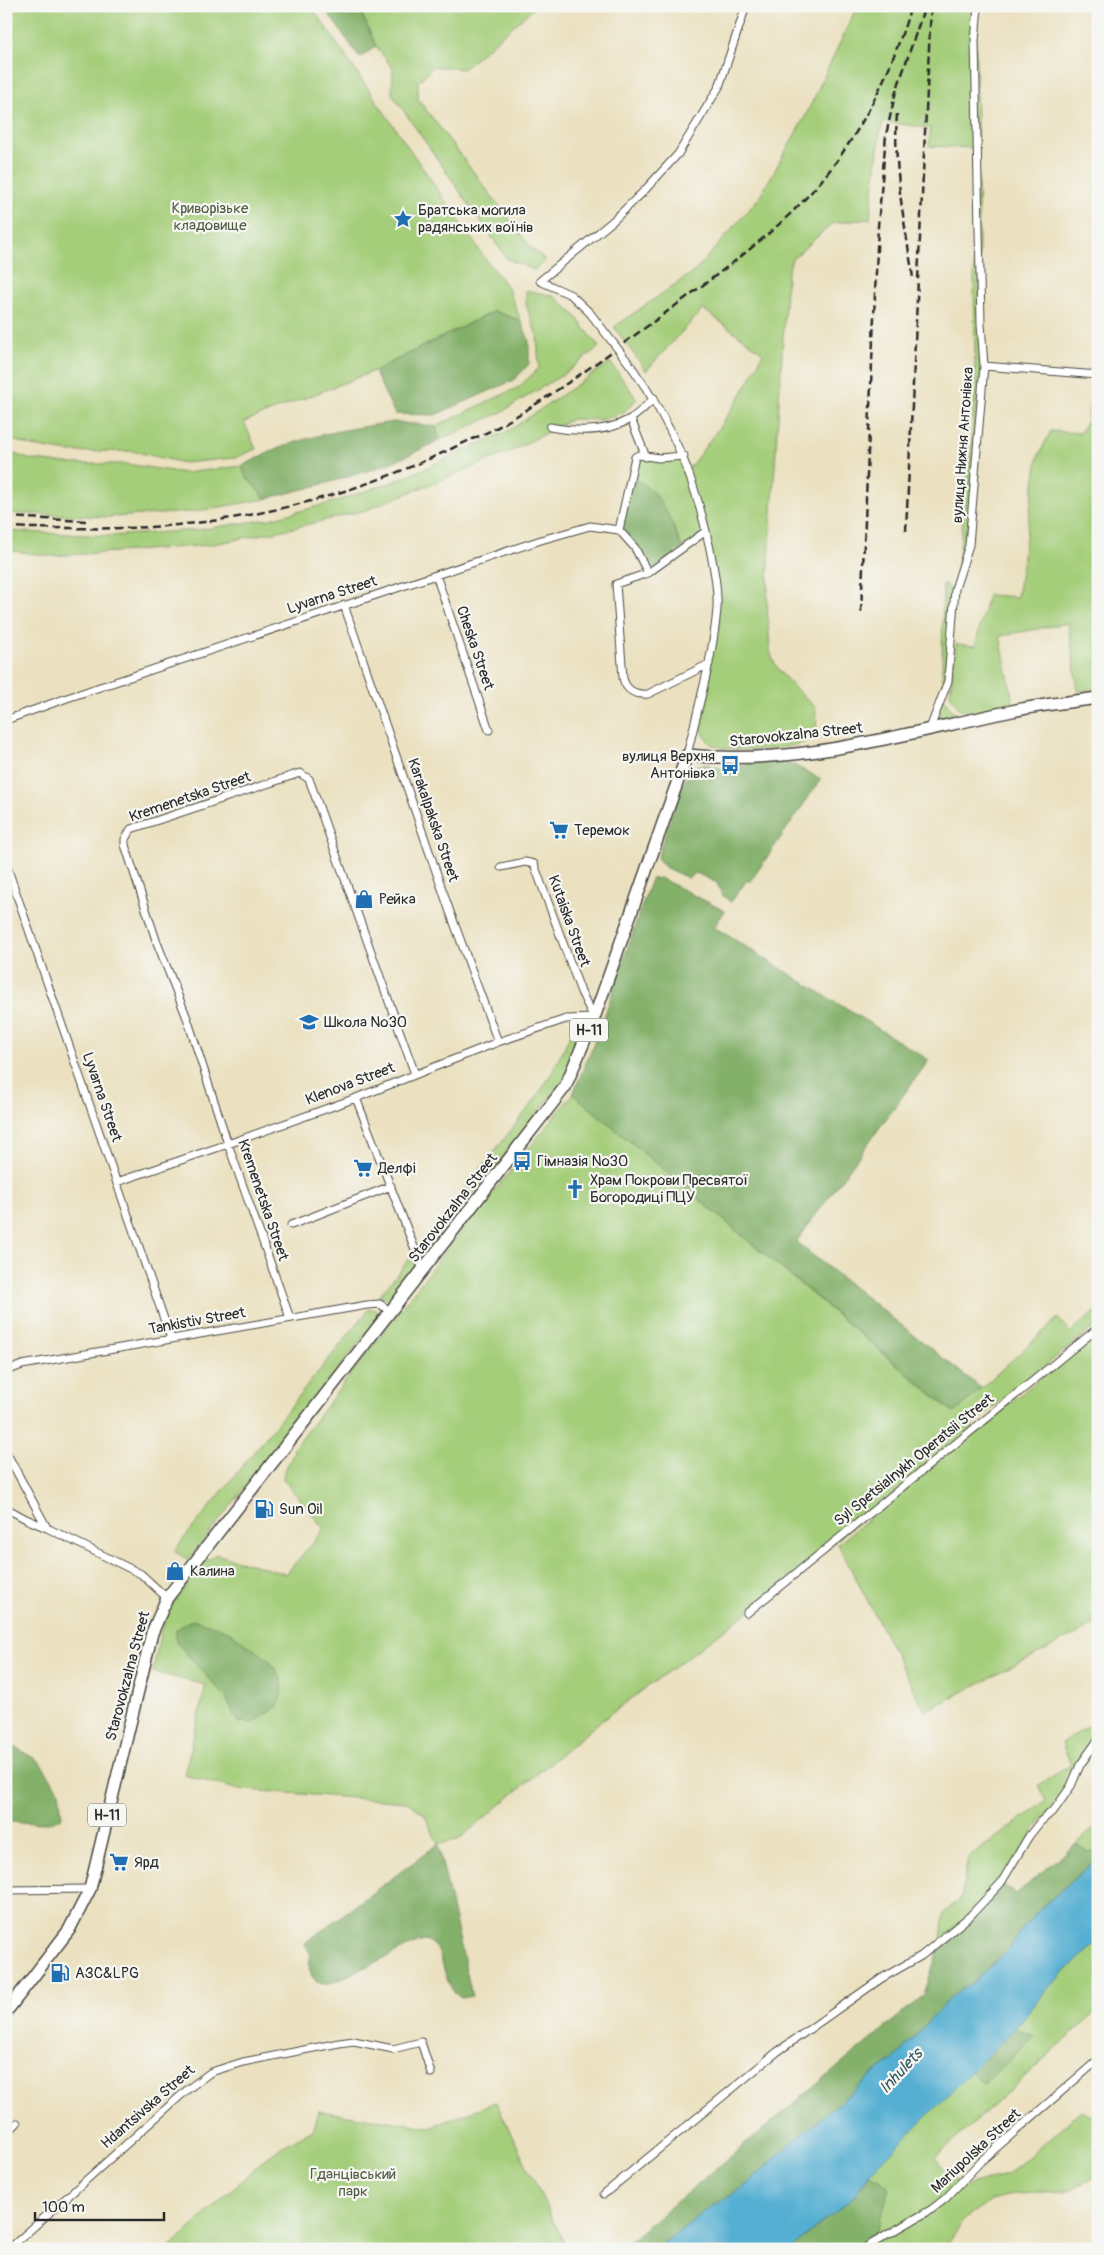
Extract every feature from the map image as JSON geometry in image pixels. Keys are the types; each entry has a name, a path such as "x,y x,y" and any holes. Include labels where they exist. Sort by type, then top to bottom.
{"main road":[{"name":"Starovokzalna Street","path":"6,2012 70,1930 90,1889 150,1641 167,1598 565,1087 594,1018 687,754 731,758 885,740 1010,712 1098,698"}],"street":[{"path":"687,754 709,664 717,610 717,585 706,531 684,456 654,398 590,314 571,295 540,281 620,214 678,154 719,87 746,6"},
{"name":"вулиця Нижня Антонівка","path":"929,731 948,681 955,589 969,545 984,366 981,324 974,41 978,6"},
{"path":"984,366 1098,375"},
{"path":"550,427 573,432 606,429 631,419 654,398"},
{"path":"631,419 646,456"},
{"path":"648,573 635,548 619,530 632,462 635,457 684,456"},
{"name":"Lyvarna Street","path":"6,720 66,698 436,575 590,526 619,530"},
{"path":"706,531 648,573 616,584 623,678 626,685 636,693 648,694 709,664"},
{"name":"Cheska Street","path":"436,575 489,730"},
{"name":"Karakalpakska Street","path":"344,606 446,900 498,1042"},
{"name":"Kremenetska Street","path":"290,1318 228,1144 187,1018 156,940 124,846 125,839 132,829 300,774 309,779 415,1074"},
{"name":"Kutaiska Street","path":"501,867 525,862 534,864 581,992 594,1018"},
{"name":"Lyvarna Street","path":"6,864 171,1339"},
{"name":"Klenova Street","path":"117,1182 356,1098 498,1042 566,1019 594,1018"},
{"path":"356,1098 424,1270"},
{"path":"291,1225 391,1186"},
{"name":"Tankistiv Street","path":"6,1372 22,1365 367,1305 380,1304 391,1312"},
{"name":"Syl Spetsialnykh Operatsii Street","path":"747,1612 836,1542 1098,1328"},
{"path":"6,1452 47,1528"},
{"path":"6,1508 141,1574 167,1598"},
{"path":"604,2194 777,2052 882,1978 921,1956 970,1916 1001,1883 1029,1836 1040,1822 1055,1809 1071,1786 1080,1765 1098,1740"},
{"path":"6,1890 90,1889"},
{"name":"Hdantsivska Street","path":"9,2249 188,2089 211,2072 243,2062 354,2041 393,2049 421,2042 431,2074"},
{"name":"Mariupolska Street","path":"863,2249 932,2209 946,2198 981,2161 1098,2060"},
{"path":"6,2134 17,2124"}],"green space":[{"name":"Криворізьке кладовище","path":"6,6 311,6 484,257 508,288 521,321 494,311 374,371 244,422 256,449 235,458 184,463 132,451 69,452 32,446 6,438"},
{"path":"323,6 358,6 376,46 360,58"},
{"path":"358,6 536,6 463,69 434,66 418,82 418,99 532,249 546,260 534,270 507,259 392,94 393,69 376,46"},
{"path":"857,6 975,6 981,366 974,479 966,545 957,572 972,439 975,370 973,148 929,146 930,128 884,122 880,133 870,219 833,223 792,259 787,275 767,605 770,651 773,659 789,682 815,707 816,730 812,737 805,742 780,748 747,750 719,747 709,742 701,728 717,609 706,531 682,548 672,523 628,484 635,457 684,456 688,470 738,399 763,353 703,309 646,371 614,327 696,270 759,198 806,115"},
{"path":"526,290 554,296 574,314 599,347 567,372 500,413 439,440 436,426 519,387 539,368 537,336 526,304"},
{"path":"494,311 521,321 529,340 529,364 514,380 435,415 395,414 374,371"},
{"path":"610,362 637,399 624,412 603,420 572,419 510,452 366,510 289,529 209,545 50,556 6,550 6,531 108,536 196,530 270,519 337,501 401,479 510,430"},
{"path":"1095,377 1098,378 1098,689 1078,691 1068,623 1000,636 1013,702 967,713 958,707 950,694 956,644 975,646 988,595 1017,597 1038,457 1051,431 1080,433 1087,421"},
{"path":"393,422 436,426 439,440 419,451 376,468 332,482 265,499 245,475 242,466 277,449 305,439"},
{"path":"6,451 28,459 68,464 126,464 185,473 242,466 245,475 265,499 192,512 109,517 6,513"},
{"path":"638,481 654,493 660,501 682,548 648,573 619,530 628,484"},
{"path":"943,584 952,590 946,680 942,679"},
{"path":"943,696 949,707 964,723 929,731"},
{"path":"784,760 821,779 750,882 747,880 731,902 722,895 717,883 696,873 688,878 666,868 657,858 678,796 688,774 693,768 701,764 730,768 757,762"},
{"path":"660,878 725,911 714,927 929,1060 796,1242 981,1388 955,1413 573,1094 602,1023 651,879"},
{"path":"573,1029 581,1033 565,1078 427,1256 424,1257 419,1247 534,1101 552,1073"},
{"path":"573,1094 954,1413 1058,1318 1070,1333 1098,1309 1098,1324 971,1425 974,1428 747,1613 597,1724 458,1840 438,1844 424,1814 407,1802 236,1789 184,1775 206,1685 153,1672 160,1634 169,1609 204,1561 212,1558 215,1554 286,1574 324,1529 283,1479 294,1448 447,1249"},
{"path":"412,1256 416,1269 395,1299 389,1300 378,1297"},
{"path":"369,1309 374,1309 381,1315 188,1560 174,1551"},
{"path":"1098,1331 1098,1623 925,1711 838,1544"},
{"path":"196,1620 228,1631 270,1661 281,1678 283,1689 278,1706 253,1723 239,1722 225,1696 176,1642 176,1630 189,1621"},
{"path":"1098,1720 1098,1740 1071,1786 1040,1822 1001,1883 941,1940 944,1913 961,1898 968,1858 1046,1801 1038,1785 1071,1765 1062,1743"},
{"path":"6,1742 39,1761 59,1790 62,1817 49,1823 6,1822"},
{"path":"1098,1825 1098,1852 1088,1852 1076,1844"},
{"path":"438,1844 472,1996 461,1998 456,1994 449,1983 438,1951 427,1940 412,1945 330,1983 324,1984 316,1981 309,1969 311,1956 305,1943"},
{"path":"1076,1844 1088,1852 1098,1852 1098,1858 1043,1906 1023,1928 1011,1947 976,1980 952,1996 893,2060 873,2074 787,2147 746,2185 709,2208 656,2249 620,2249 924,1995 941,1940 1001,1883 1016,1894"},
{"path":"1098,1941 1098,2010 935,2158 961,2187 1006,2176 1081,2111 1091,2116 1098,2109 1098,2176 1065,2192 1016,2194 990,2200 962,2222 944,2249 863,2249 878,2224 882,2208 890,2190 880,2179 869,2174 1015,2028 1050,1986"},
{"path":"1015,2028 1034,2037 984,2084 972,2071"},
{"name":"Гданцівський парк","path":"496,2102 567,2249 168,2249 260,2163 283,2146 313,2130 319,2111 430,2127"},
{"path":"869,2174 880,2179 890,2190 876,2230 863,2249 791,2249 854,2196"}],"water":[{"name":"Inhulets","path":"1098,1858 1098,1941 1050,1986 1015,2028 869,2174 854,2196 791,2249 656,2249 709,2208 746,2185 787,2147 873,2074 893,2060 952,1996 976,1980 1011,1947 1023,1928 1043,1906"}],"railway":[{"path":"6,526 23,528 123,528 220,520 268,511 315,500 361,486 407,468 501,425 566,384 660,317 761,240 798,206 831,168 873,102 894,55 911,6"},
{"path":"861,612 878,226 886,135 895,95 925,6"},
{"path":"906,531 931,6"},
{"path":"897,114 898,176 913,278"},
{"path":"6,517 86,521"}],"place":[{"name":"Братська могила радянських воїнів","path":"403,219"},
{"name":"вулиця Верхня Антонівка","path":"730,765"},
{"name":"Теремок","path":"559,830"},
{"name":"Рейка","path":"364,899"},
{"name":"Школа №30","path":"309,1022"},
{"name":"Гімназія №30","path":"522,1161"},
{"name":"Делфі","path":"363,1168"},
{"name":"Храм Покрови Пресвятої Богородиці ПЦУ","path":"575,1189"},
{"name":"Sun Oil","path":"264,1509"},
{"name":"Калина","path":"175,1571"},
{"name":"Ярд","path":"119,1862"},
{"name":"АЗС&LPG","path":"60,1973"}]}
